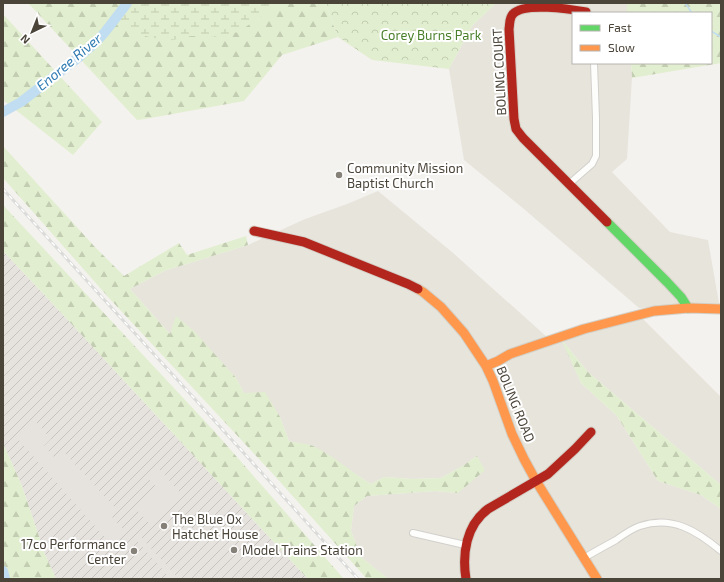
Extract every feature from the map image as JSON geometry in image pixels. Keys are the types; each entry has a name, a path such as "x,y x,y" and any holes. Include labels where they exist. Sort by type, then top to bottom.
{"street":[{"name":"BOLING COURT","path":"586,12 570,9 525,8 513,14 510,19 514,119 516,129 523,138 667,282 681,297 688,308"},
{"path":"569,184 592,164 596,156 594,64"},
{"path":"254,231 304,242 415,287 441,307 457,324 486,366"},
{"name":"BOLING ROAD","path":"597,579 536,481 512,434 486,366 510,354 584,329 654,311 688,308 721,309"},
{"path":"466,579 464,563 466,545 478,519 493,506 548,474 588,436 590,432"},
{"path":"584,558 638,527 655,523 672,524 689,528 703,536 721,551"},
{"path":"413,533 466,545"}],"shaded area":[{"path":"496,3 627,3 627,12 572,12 572,64 631,64 632,78 627,159 612,172 670,232 708,240 719,303 639,308 524,209 464,160 449,69 472,26"},
{"path":"378,191 452,252 547,337 642,318 721,397 721,485 588,372 562,340 581,383 617,416 658,481 701,495 721,509 721,579 388,579 361,557 351,531 354,506 367,496 435,491 458,493 477,456 441,478 413,479 384,477 371,484 312,446 289,441 280,417 244,393 236,378 171,335 130,289 164,271 248,245 305,219"},
{"path":"3,251 308,579 56,579 45,554 22,486 3,443"},
{"path":"36,422 51,439 44,446 54,457 62,450 118,511 112,517 124,530 110,543 18,439"},
{"path":"156,466 179,491 170,502 172,504 150,524 134,507 156,487 146,475"},
{"path":"141,537 179,579 171,579 137,541"}],"green space":[{"path":"28,3 325,3 338,37 282,55 244,101 137,120"},
{"path":"127,3 276,3 271,10 238,32 216,37 191,36 168,41 145,36 114,20"},
{"name":"Corey Burns Park","path":"325,3 496,3 472,26 449,69 372,60 338,37"},
{"path":"627,3 721,3 721,63 632,78 631,64 712,64 712,12 627,12"},
{"path":"3,14 102,122 73,155 3,100"},
{"path":"3,146 94,246 124,276 179,243 187,255 246,236 248,245 164,271 130,289 170,334 176,316 194,331 236,378 244,393 265,392 280,417 289,441 310,445 321,450 371,484 384,477 413,479 441,478 477,456 485,470 458,493 435,491 367,496 354,506 351,531 361,557 388,579 367,579 272,473 109,298 3,178"},
{"path":"3,205 215,432 344,579 308,579 3,251"},
{"path":"561,339 588,372 721,485 721,509 701,495 658,481 617,416 581,383"},
{"path":"3,443 22,486 45,554 56,579 3,579"}],"waterway":[{"name":"Enoree River","path":"3,112 21,102 79,57 105,32 127,3"},
{"path":"685,3 691,12"},
{"path":"712,32 721,37"},
{"name":"Enoree River","path":"3,571 5,579"}],"railway":[{"path":"3,189 358,579"}],"traffic: fast":[{"path":"607,222 667,282 681,297 688,308"}],"traffic: slow":[{"path":"418,289 441,307 464,333 486,366 512,434 524,459 597,579"},
{"path":"486,366 510,354 584,329 654,311 688,308 721,309"}],"traffic: jam":[{"path":"586,12 569,9 537,7 519,10 513,14 510,19 509,29 514,119 516,129 523,138 607,222"},
{"path":"254,231 304,242 418,289"},
{"path":"466,579 465,550 470,532 475,523 488,509 548,474 591,432"}],"place":[{"name":"Community Mission Baptist Church","path":"339,175"},
{"name":"The Blue Ox Hatchet House","path":"164,526"},
{"name":"Model Trains Station","path":"234,550"},
{"name":"17co Performance Center","path":"134,551"}]}
